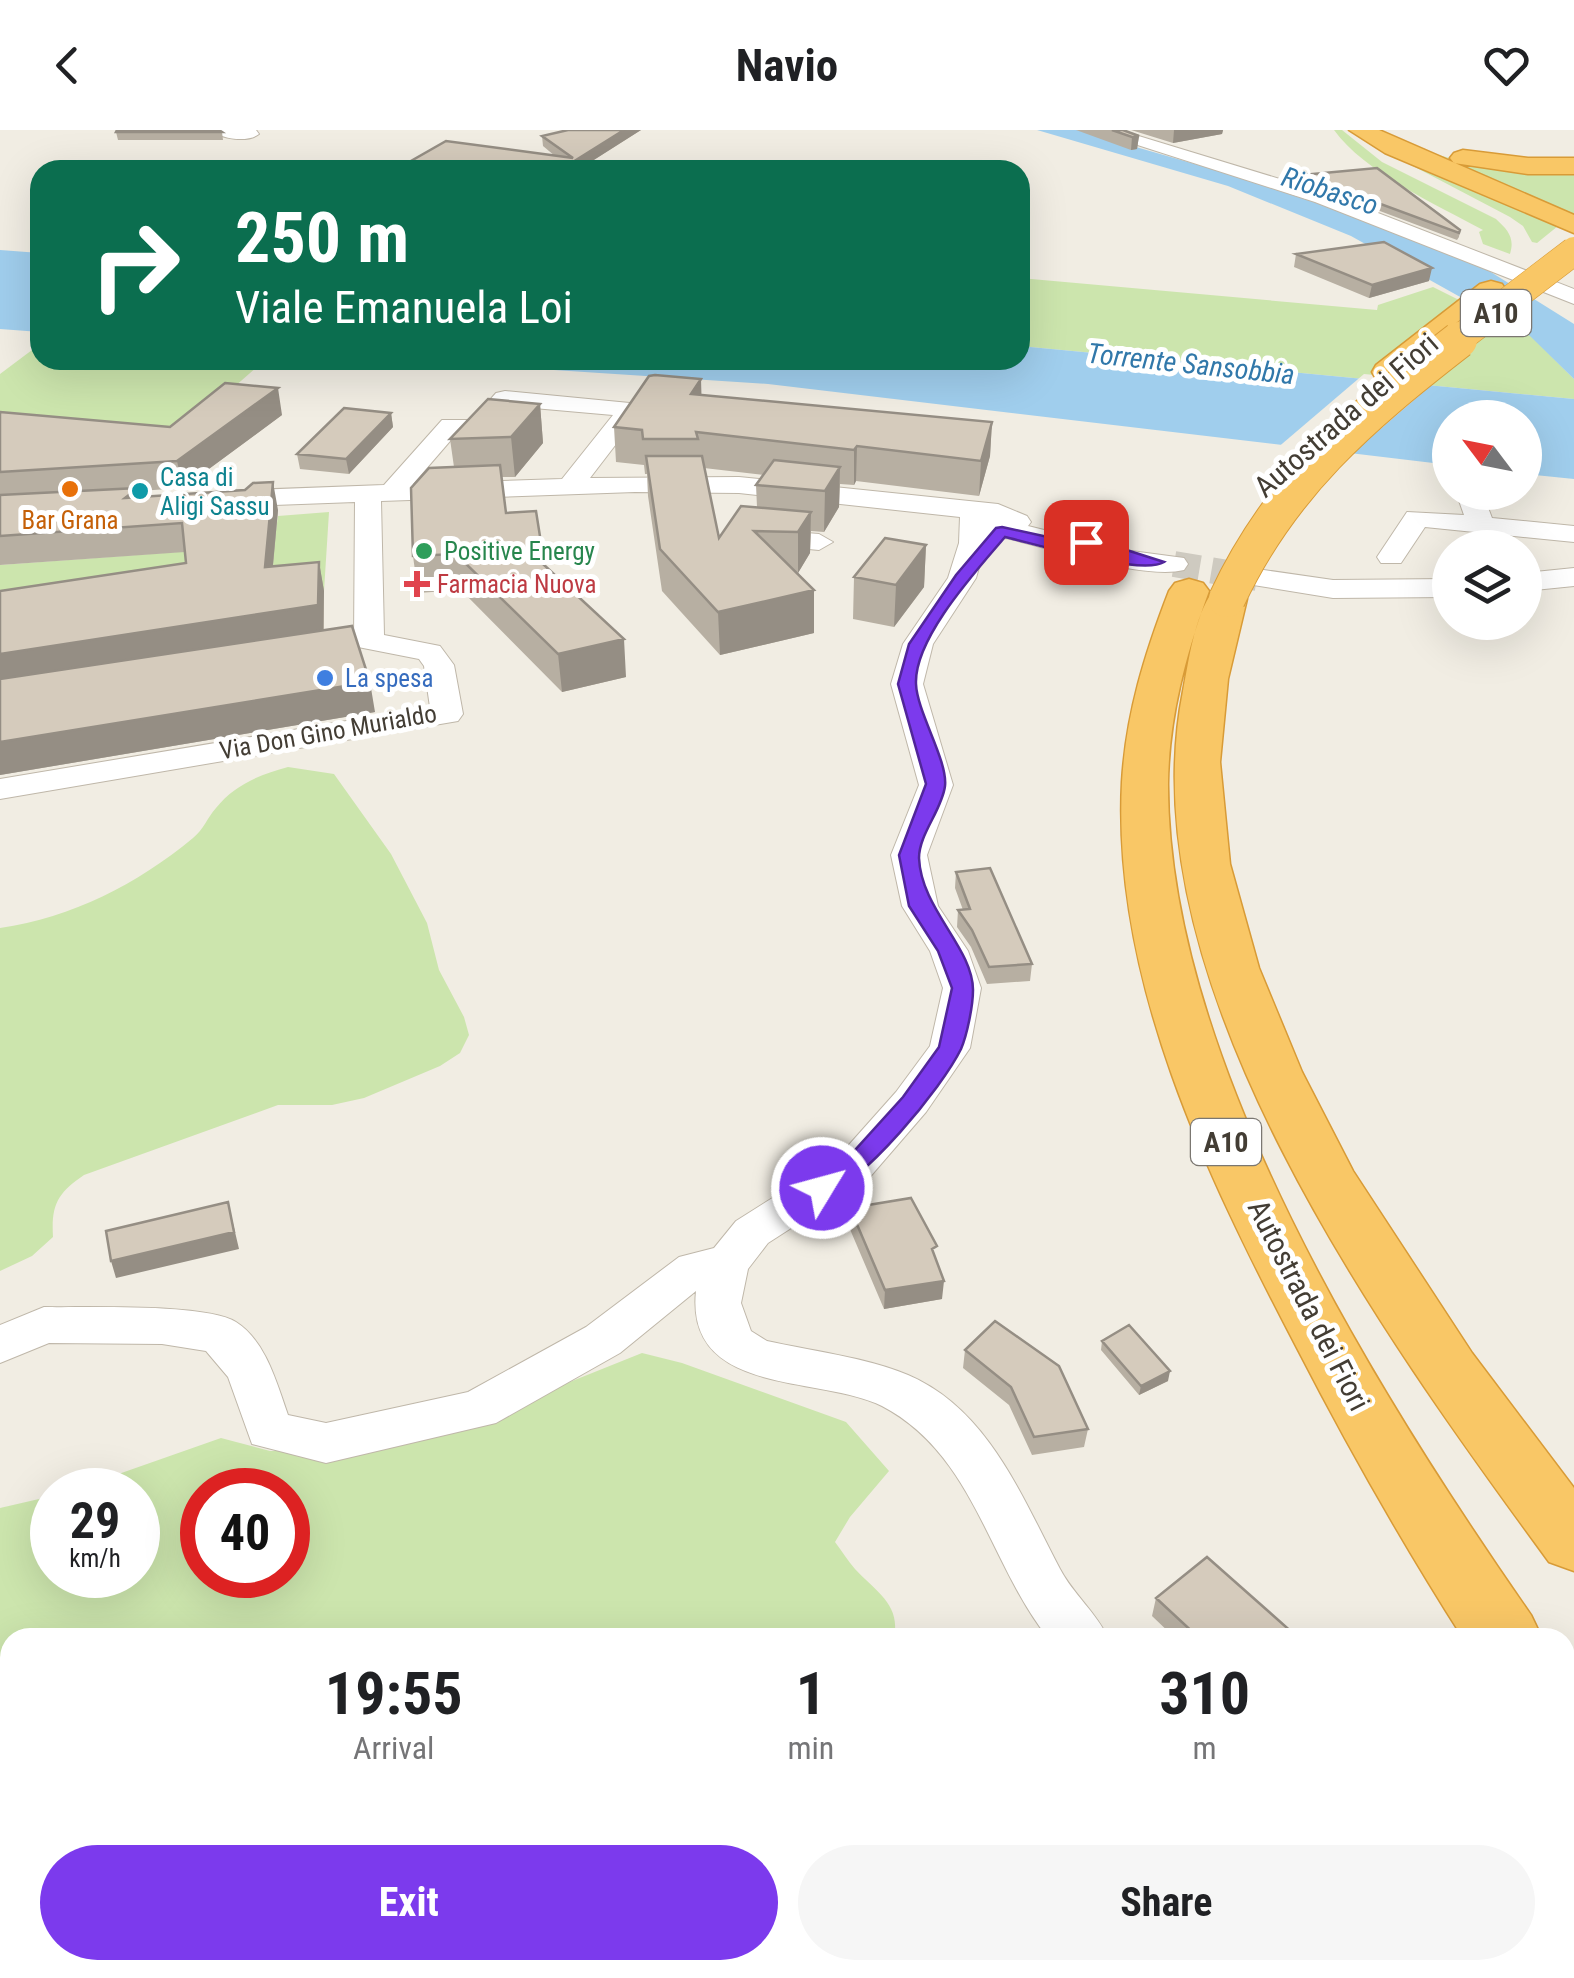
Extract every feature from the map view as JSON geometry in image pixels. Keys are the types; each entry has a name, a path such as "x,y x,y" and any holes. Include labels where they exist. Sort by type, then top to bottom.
{"highway":[{"path":"1369,131 1464,159 1574,166"},
{"path":"1369,131 1574,225"},
{"path":"1369,131 1390,162 1494,212 1518,236 1491,290"},
{"name":"Autostrada dei Fiori","path":"1498,1628 1350,1389 1226,1141 1175,996 1152,888 1147,779 1153,706 1170,643 1204,571 1265,482 1316,433 1574,225"},
{"name":"Autostrada dei Fiori","path":"1204,571 1252,546 1298,486 1418,376 1574,251"},
{"name":"Autostrada dei Fiori","path":"1204,571 1197,764 1203,833 1218,914 1240,982 1298,1120 1350,1218 1468,1401 1574,1541"}],"street":[{"path":"220,130 250,134"},
{"path":"1100,130 1322,198 1574,297"},
{"path":"331,647 369,641 380,492 451,425 478,428 505,398 631,408 570,486"},
{"path":"196,500 570,486 738,505 894,504 993,524 1124,558 1204,571 1332,589 1432,588"},
{"path":"738,505 738,536 820,542"},
{"path":"1476,510 1481,524"},
{"path":"1391,557 1417,518 1574,534"},
{"path":"993,524 918,644 907,684 936,784 909,855 920,906 949,951 962,988 950,1048 911,1102 854,1167 752,1232 728,1262 718,1303 722,1322 734,1344 754,1356 893,1389 942,1420 982,1470 1046,1595 1073,1628"},
{"path":"1542,580 1574,578"},
{"path":"1542,585 1574,596"},
{"name":"Via Don Gino Murialdo","path":"0,788 448,714 438,665 430,652 369,641"},
{"path":"0,1345 44,1325 162,1326 220,1336 249,1370 268,1430 326,1443 479,1409 604,1340 654,1297 695,1270 728,1262"}],"green space":[{"path":"1334,130 1342,130 1382,162 1496,219 1509,235 1510,254 1483,244 1479,232 1483,230 1382,174"},
{"path":"1373,145 1558,226 1537,243 1532,242 1523,226 1510,217"},
{"path":"1414,148 1467,163 1574,170 1574,214 1570,216"},
{"path":"1030,279 1377,310 1378,305 1433,287 1531,336 1574,379 1574,399 1030,347"},
{"path":"30,352 30,370 253,370 175,439 0,502 0,374"},
{"path":"329,512 324,591 0,622 0,565 274,545 278,516"},
{"path":"288,767 334,774 391,854 427,923 439,970 464,1017 469,1035 460,1053 440,1066 364,1098 332,1105 278,1105 84,1175 58,1200 53,1237 32,1256 0,1271 0,928 53,916 126,884 193,838 231,793 258,777"},
{"path":"642,1353 682,1363 846,1422 889,1471 850,1517 835,1542 890,1607 895,1628 0,1628 0,1508 30,1501 30,1598 160,1598 160,1468 136,1468 221,1438 270,1451 336,1451 433,1437"}],"water":[{"name":"Riobasco","path":"1037,130 1077,130 1323,201 1486,269 1574,324 1574,379 1530,336 1351,236 1228,186"},
{"path":"0,250 30,252 30,331 0,329"},
{"name":"Torrente Sansobbia","path":"1030,347 1574,399 1574,479 1542,476 1542,400 1432,400 1432,463 768,384 554,370 1030,370"}],"pier":[{"path":"1364,374 1436,381 1347,458 1276,449"}],"building":[{"path":"219,130 222,132 116,132"},
{"path":"568,130 624,130 576,160 413,160 446,141 573,158 542,136"},
{"path":"1112,130 1123,130 1139,136 1132,137"},
{"path":"1377,168 1460,230 1459,233 1302,175"},
{"path":"1384,242 1432,268 1372,285 1296,254"},
{"path":"649,376 701,379 691,394 992,422 981,461 696,432 698,439 643,439 642,430 614,427"},
{"path":"225,383 278,388 177,461 0,472 0,412 170,427"},
{"path":"488,399 540,404 511,437 450,439"},
{"path":"344,408 391,413 346,459 297,454"},
{"path":"646,456 702,456 719,538 741,506 811,512 798,532 754,531 814,590 718,612 660,549"},
{"path":"774,460 840,467 825,491 756,485"},
{"path":"500,465 506,513 536,511 542,549 529,551 624,639 558,654 456,554 413,556 411,488 429,468"},
{"path":"273,482 265,567 319,562 318,605 0,654 0,591 186,563 182,523 0,536 0,495 138,488 125,498 245,490 253,483"},
{"path":"885,538 926,545 896,585 854,577"},
{"path":"352,626 370,682 0,742 0,679"},
{"path":"990,868 1032,964 989,967 958,910 970,909 956,872"},
{"path":"911,1198 937,1246 932,1249 944,1281 885,1290 850,1208"},
{"path":"228,1202 234,1232 111,1261 106,1231"},
{"path":"995,1321 1059,1366 1088,1429 1034,1437 1011,1387 965,1350"},
{"path":"1129,1325 1170,1371 1141,1386 1102,1341"},
{"path":"1207,1557 1287,1628 1188,1628 1156,1598"}],"tunnel":[{"path":"1174,564 1257,578"}],"place":[{"name":"Bar Grana","path":"70,489"},
{"name":"Casa di Aligi Sassu","path":"140,491"},
{"name":"Positive Energy","path":"424,551"},
{"name":"Farmacia Nuova","path":"417,584"},
{"name":"La spesa","path":"325,678"}],"route":[{"path":"822,1188 854,1167 911,1102 950,1048 962,988 949,951 920,906 909,855 936,784 907,684 918,644 962,578 1002,532 1008,530 1156,562 1086,542"}]}
